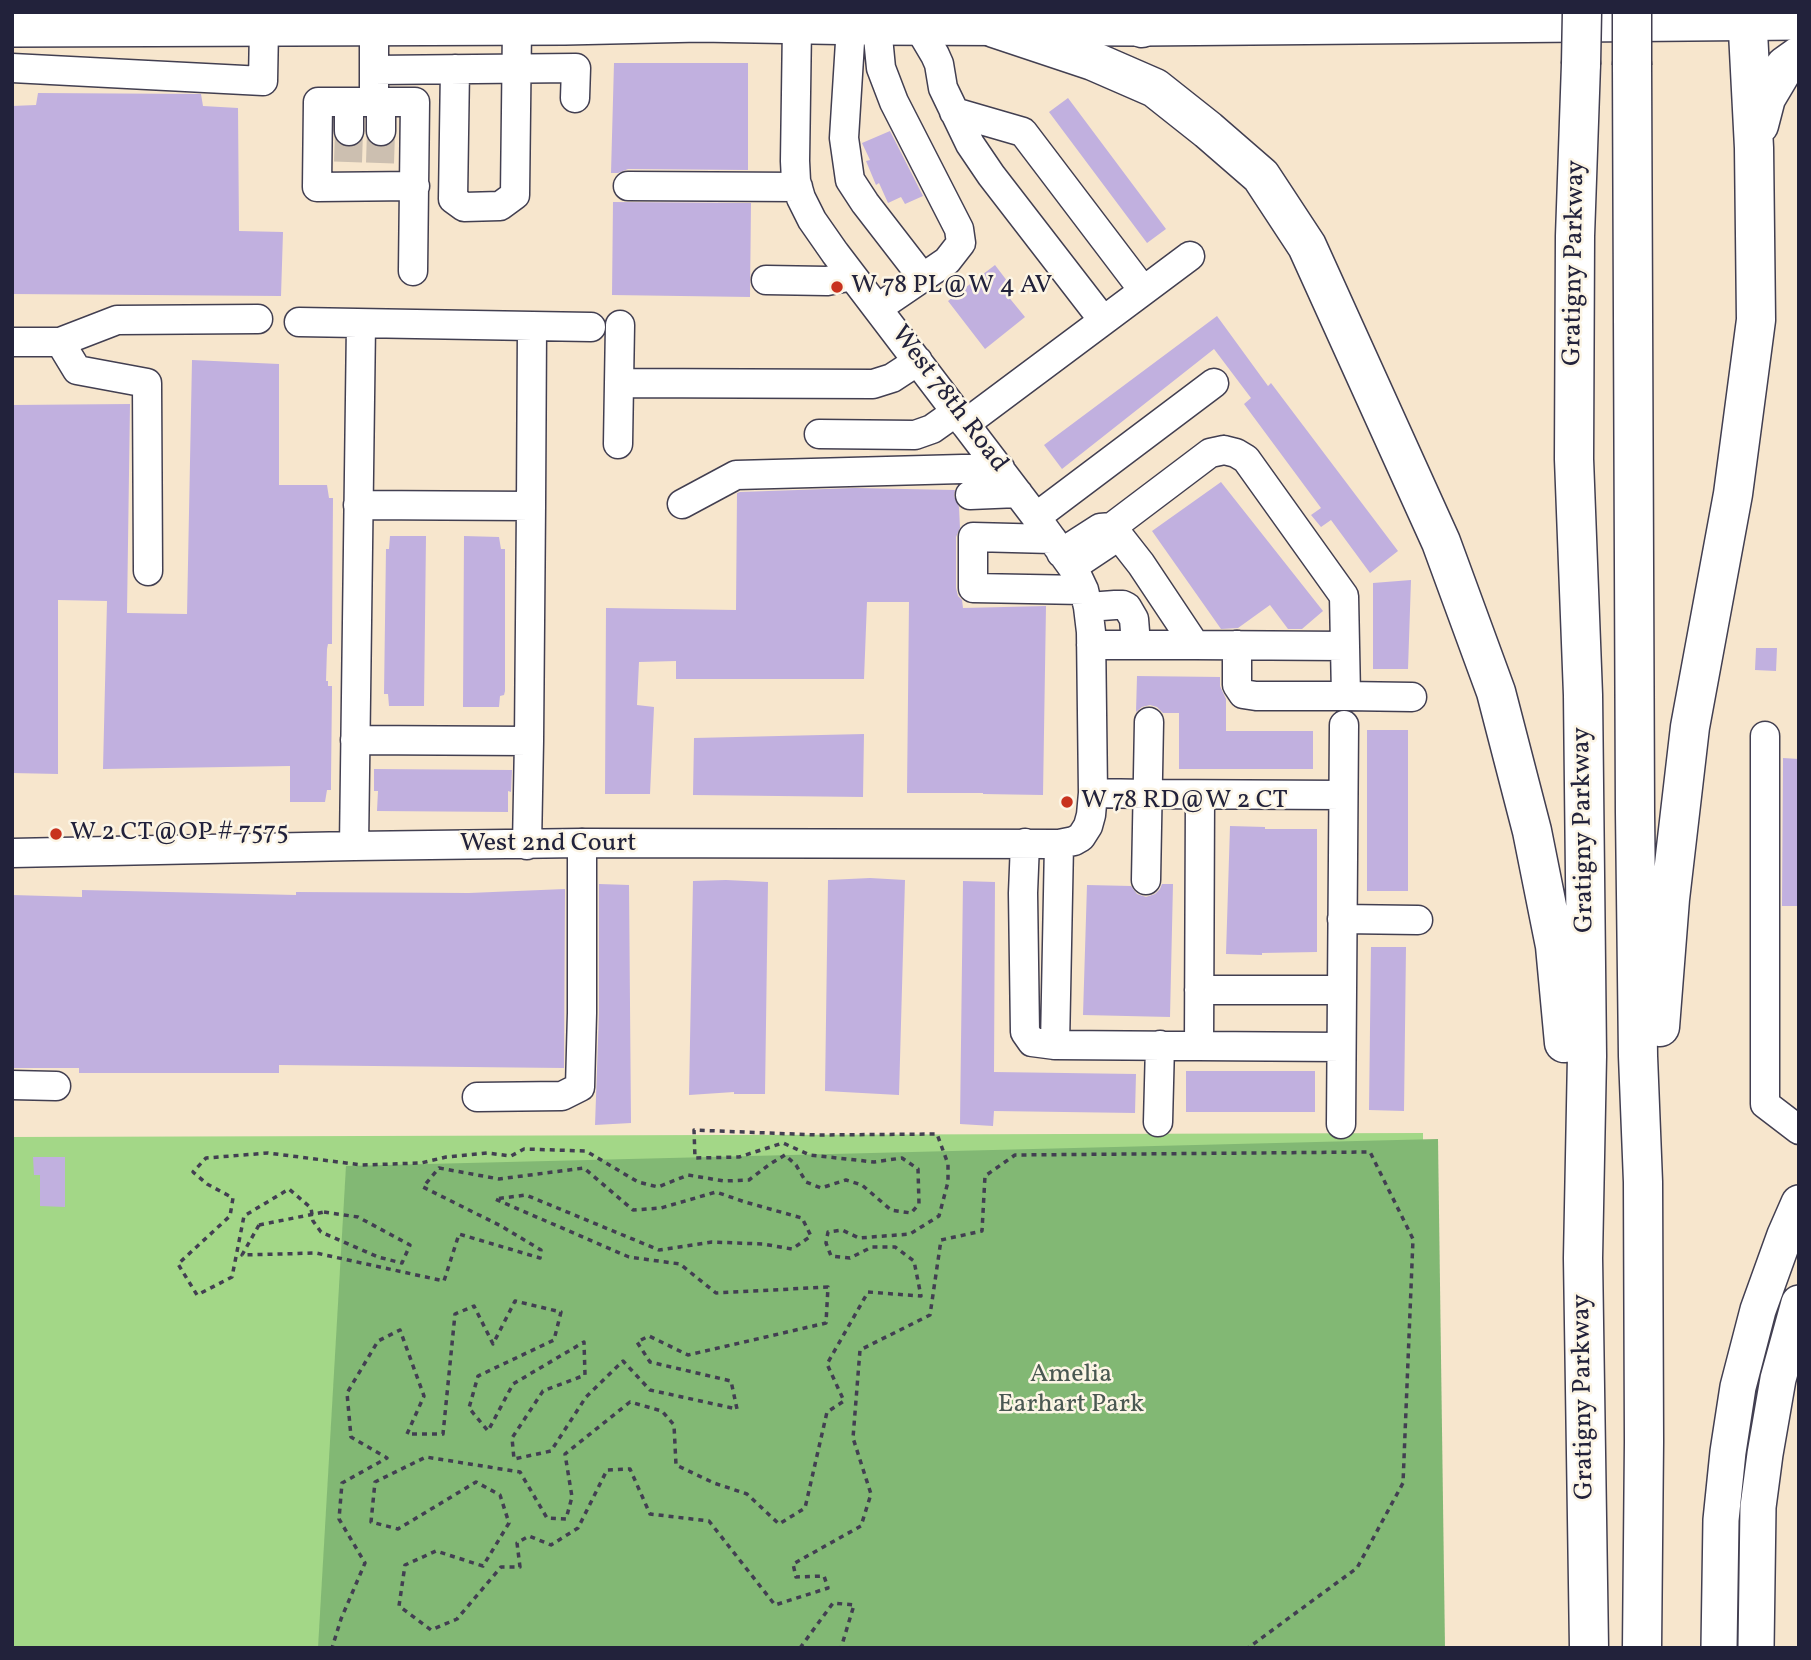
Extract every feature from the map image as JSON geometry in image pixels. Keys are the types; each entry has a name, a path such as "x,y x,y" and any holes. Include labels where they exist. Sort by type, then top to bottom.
{"highway":[{"path":"1560,12 1570,62"},
{"name":"Gratigny Parkway","path":"1582,12 1570,62 1575,236 1574,459 1583,695 1587,1056 1583,1258 1589,1648"},
{"name":"Gratigny Parkway","path":"1632,12 1634,799 1643,1182 1642,1648"},
{"path":"1643,1182 1658,1052 1670,899 1690,727 1733,494 1756,320 1754,148 1747,18"},
{"path":"994,28 1094,61 1155,88 1261,176 1307,246 1441,542 1496,692 1532,831 1555,946 1564,1036 1567,1148 1583,1258"},
{"path":"1754,148 1766,98 1784,66 1799,56"}],"main road":[{"path":"12,29 517,27 700,24 799,19 864,27 919,28 994,28 1129,20 1747,18 1799,22"},
{"path":"1719,1648 1721,1520 1738,1387 1758,1310 1799,1203"},
{"path":"1756,1648 1758,1507 1778,1380 1799,1303"}],"street":[{"name":"West 78th Road","path":"799,19 794,152 801,198 812,220 852,276 1000,468 1067,563"},
{"path":"349,131 368,102 374,70 374,27"},
{"path":"454,69 453,198 464,207 500,206 515,195 517,27"},
{"path":"864,27 894,102 959,229 961,243 947,261 878,308"},
{"path":"864,27 846,107 844,138 850,180 923,278"},
{"path":"12,68 263,81 264,28"},
{"path":"919,28 939,64 943,88 970,144 1103,320"},
{"path":"374,70 576,68 575,98"},
{"path":"846,107 866,98 878,97 894,102"},
{"path":"414,271 415,186 415,102 318,102 317,187 349,174 380,175 415,186"},
{"path":"368,102 381,131"},
{"path":"954,112 1023,132 1143,290"},
{"path":"628,186 798,187"},
{"path":"819,434 915,435 961,418 1103,320 1189,256"},
{"path":"766,280 827,281 852,276"},
{"path":"12,342 60,342 117,320 258,319"},
{"path":"299,322 591,327"},
{"path":"354,846 361,324"},
{"path":"618,444 620,325"},
{"path":"527,845 532,327"},
{"path":"60,342 77,370 147,383 149,571"},
{"path":"619,383 873,384 892,377 918,361"},
{"path":"1067,563 1214,383"},
{"path":"1067,563 1100,528 1112,527 1210,453 1224,450 1236,453 1246,459 1344,596 1346,696"},
{"path":"682,504 736,475 1000,468"},
{"path":"970,495 1018,493"},
{"path":"358,505 531,506"},
{"path":"1112,527 1141,564 1195,645"},
{"path":"1067,563 1115,605 1127,607 1136,626 1136,644"},
{"path":"1055,1045 1058,893 1070,840 1088,826 1093,793 1091,646 1067,563"},
{"path":"1237,645 1237,685 1243,694 1412,696"},
{"path":"1091,646 1345,646"},
{"path":"1146,880 1149,722"},
{"path":"1341,1124 1344,725"},
{"path":"1765,736 1765,1104 1799,1130"},
{"path":"355,740 529,741"},
{"path":"1093,793 1343,794"},
{"path":"1199,1045 1200,795"},
{"name":"West 2nd Court","path":"12,853 354,846 1025,843 1070,840"},
{"path":"1025,843 1025,1032 1032,1042 1055,1045 1341,1047"},
{"path":"477,1097 562,1096 580,1087 582,844"},
{"path":"1024,893 1058,893"},
{"path":"1342,919 1418,920"},
{"path":"1199,990 1341,990"},
{"path":"1158,1122 1160,1045"},
{"path":"12,1084 56,1086"}],"path":[{"path":"332,1648 341,1619 366,1563 339,1519 342,1483 387,1458 351,1437 347,1393 378,1341 400,1330 424,1396 407,1434 443,1434 456,1314 474,1306 493,1344 515,1301 561,1311 554,1340 478,1377 469,1408 488,1431 513,1384 584,1342 585,1376 542,1391 512,1438 514,1459 551,1451 586,1397 623,1362 650,1390 737,1409 731,1381 650,1362 637,1342 649,1336 688,1355 826,1323 828,1287 716,1293 680,1264 629,1257 495,1199 526,1195 659,1250 712,1242 763,1244 792,1249 810,1236 802,1218 716,1192 662,1208 633,1210 584,1168 499,1179 439,1168 423,1186 541,1250 540,1258 459,1234 443,1281 316,1254 242,1255 258,1226 324,1212 358,1217 410,1245 402,1263 378,1257 321,1232 313,1222 311,1208 289,1189 244,1216 232,1277 197,1295 178,1264 230,1216 233,1198 206,1184 193,1172 205,1158 268,1153 362,1165 421,1163 446,1157 487,1153 511,1156 524,1149 586,1151 638,1182 658,1187 688,1175 724,1181 749,1180 785,1155 796,1165 806,1182 821,1188 846,1180 862,1185 891,1210 911,1213 919,1204 918,1169 902,1158 874,1162 810,1155 783,1143 739,1157 695,1158 694,1130 818,1135 937,1134 948,1164 948,1182 939,1216 910,1234 859,1238 842,1230 828,1232 826,1243 831,1256 850,1258 872,1247 895,1247 914,1261 921,1296 868,1292 827,1364 844,1401 827,1412 805,1507 779,1524 747,1494 714,1483 676,1465 674,1426 662,1411 630,1402 565,1454 572,1497 566,1519 547,1518 520,1472 426,1457 375,1482 371,1522 398,1529 476,1482 500,1495 509,1523 483,1566 436,1551 405,1565 399,1606 431,1630 457,1619 501,1567 520,1567 517,1543 529,1535 551,1545 578,1528 607,1470 630,1469 650,1514 709,1521 775,1605 828,1588 824,1576 796,1577 793,1564 861,1526 871,1494 853,1438 860,1350 930,1315 941,1240 982,1231 985,1176 1015,1156 1370,1152 1413,1239 1403,1483 1357,1568 1248,1648"},
{"path":"800,1648 833,1603 854,1605 841,1648"}],"green space":[{"name":"Amelia Earhart Park","path":"1423,1133 1421,1648 12,1648 12,1137"},
{"name":"Amelia Earhart Park","path":"1438,1139 1445,1648 318,1648 346,1166"}],"building":[{"path":"614,63 748,63 748,170 628,169 611,173"},
{"path":"38,93 201,94 203,106 238,108 239,231 283,232 281,296 12,294 12,106 36,105"},
{"path":"1068,98 1166,229 1147,243 1049,112"},
{"path":"890,131 923,196 905,204 901,197 888,203 879,183 876,185 866,161 870,160 862,143"},
{"path":"613,202 751,203 750,297 612,295"},
{"path":"995,265 1014,290 1007,295 1025,317 985,349 948,301"},
{"path":"1217,316 1268,386 1271,383 1398,551 1370,573 1331,520 1321,527 1311,515 1321,508 1244,404 1251,398 1214,349 1062,469 1044,445"},
{"path":"192,360 279,364 279,485 327,485 329,498 333,498 332,644 328,644 327,649 326,681 328,686 332,686 331,790 327,790 325,802 290,802 290,766 103,769 107,601 58,600 58,774 12,773 12,405 130,404 127,613 187,614"},
{"path":"1221,482 1323,611 1302,629 1288,629 1270,605 1238,628 1221,629 1152,531"},
{"path":"855,488 955,490 960,528 956,537 956,588 963,608 1046,606 1043,795 907,793 909,602 867,602 864,679 676,679 676,661 639,662 637,705 654,707 650,794 605,794 606,608 736,610 737,493"},
{"path":"390,536 426,536 424,706 389,706 388,694 384,694 386,549 389,549"},
{"path":"464,536 499,537 501,549 505,549 505,691 504,695 500,696 499,707 463,707"},
{"path":"1411,580 1408,669 1373,669 1373,583"},
{"path":"1756,648 1777,648 1776,671 1755,670"},
{"path":"1137,676 1220,677 1220,686 1226,699 1226,731 1313,731 1313,769 1179,769 1179,713 1163,713 1150,705 1136,712"},
{"path":"1367,730 1408,730 1408,891 1367,891"},
{"path":"864,734 863,797 693,795 694,738"},
{"path":"1783,758 1799,759 1799,906 1782,906"},
{"path":"374,769 512,770 508,812 377,811 378,791 374,791"},
{"path":"1230,826 1317,829 1317,952 1226,954"},
{"path":"828,880 905,880 899,1095 825,1091"},
{"path":"693,881 768,882 765,1094 734,1092 689,1095"},
{"path":"963,881 995,882 994,1072 1136,1074 1135,1113 994,1111 993,1126 960,1124"},
{"path":"599,884 629,885 631,1123 595,1125 599,1013"},
{"path":"1162,884 1173,884 1170,1017 1083,1015 1087,885 1131,886 1137,894 1146,897 1155,894"},
{"path":"565,889 564,1068 279,1065 279,1073 79,1073 79,1068 12,1068 12,895 82,897 82,890 296,895 296,892 469,893"},
{"path":"1371,947 1406,947 1404,1111 1369,1110"},
{"path":"1186,1071 1315,1071 1315,1112 1186,1112"},
{"path":"33,1157 65,1157 65,1207 40,1206 40,1175 34,1175"}],"tunnel":[{"path":"348,162 349,131"},
{"path":"380,163 381,131"}],"place":[{"name":"W 78 PL@W 4 AV","path":"837,287"},
{"name":"W 78 RD@W 2 CT","path":"1067,802"},
{"name":"W 2 CT@OP # 7575","path":"56,834"}]}
